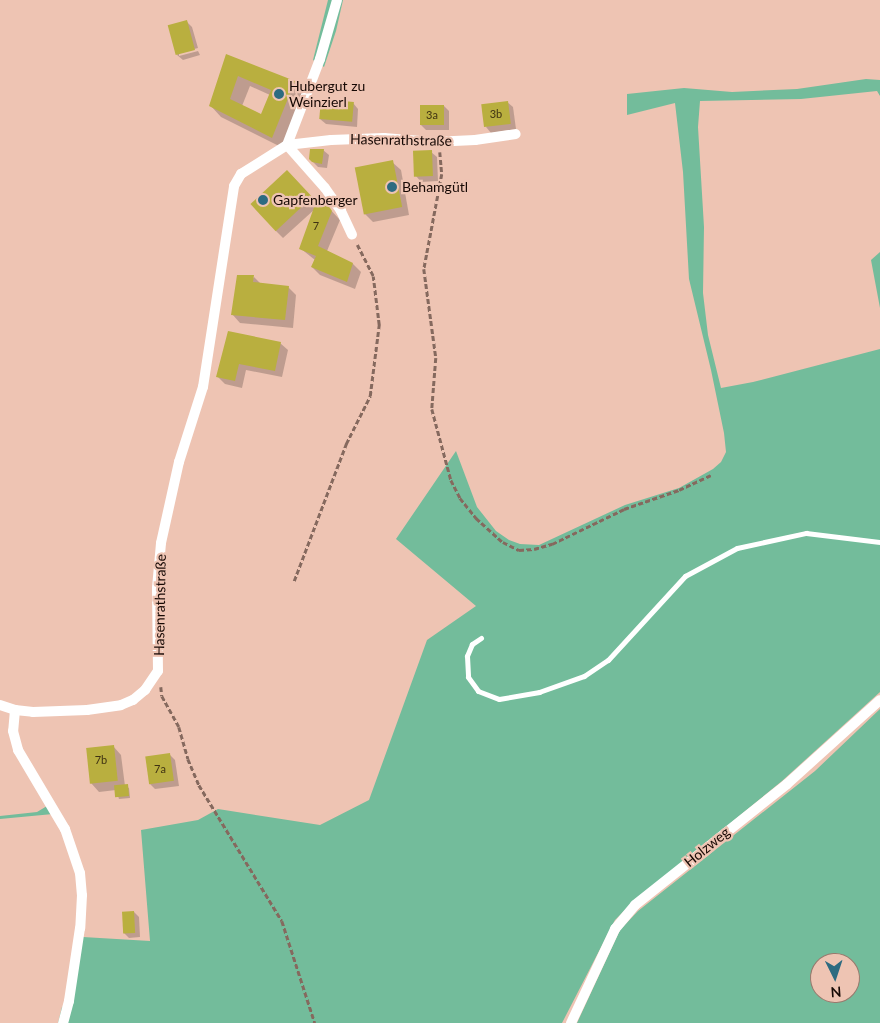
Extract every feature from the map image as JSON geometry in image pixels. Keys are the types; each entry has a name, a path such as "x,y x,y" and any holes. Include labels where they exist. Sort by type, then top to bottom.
{"street":[{"path":"337,0 320,60 286,145 336,203 352,235"},
{"name":"Hasenrathstraße","path":"0,706 34,712 87,710 120,705 133,700 145,690 158,671 157,588 161,543 179,462 203,387 234,186 241,174 286,145 330,140 384,138 433,142 475,140 516,134"},
{"name":"Holzweg","path":"571,1023 615,929 635,905 787,784 880,700"},
{"path":"15,710 13,731 18,750 65,829 80,873 82,895 80,928 64,1023"}],"lane":[{"path":"481,638 472,644 467,656 468,677 478,691 499,699 539,692 584,676 608,660 685,576 737,548 806,533 880,542"}],"path":[{"path":"433,142 441,153 442,174 424,269 436,358 432,409 451,480 460,498 476,518 503,542 519,550 534,550 552,544 624,509 679,490 711,475"},
{"path":"294,581 346,444 370,396 380,325 373,276 352,235"},
{"path":"158,671 162,696 179,727 188,759 199,785 282,921 316,1023"}],"green space":[{"path":"328,0 343,0 336,31 324,67 313,60"},
{"path":"866,79 880,80 880,96 877,91 801,99 700,101 698,127 704,227 703,293 708,335 721,388 753,382 880,349 880,692 782,781 631,904 615,920 562,1023 58,1023 62,1007 72,1005 83,937 150,941 141,830 198,820 218,809 320,825 369,800 427,640 476,606 396,539 456,451 477,507 496,531 509,540 520,544 539,545 625,505 679,488 713,469 721,462 726,452 724,433 689,279 683,172 675,103 627,115 627,94 684,88 732,92 797,89"},
{"path":"880,252 880,308 871,260"},
{"path":"880,709 880,1023 577,1023 620,930 638,911 815,771"},
{"path":"47,806 53,814 0,819 0,816 37,812"}],"building":[{"path":"187,20 195,50 176,55 168,25"},
{"name":"Hubergut zu Weinzierl","path":"226,54 295,81 272,138 209,106","holes":["238,76 271,90 261,114 230,99"]},
{"path":"321,99 354,102 352,122 319,119"},
{"path":"508,101 511,124 484,127 481,104"},
{"path":"420,105 444,105 444,125 420,125"},
{"path":"310,149 324,149 322,164 312,162 309,159"},
{"path":"432,150 433,176 414,177 413,151"},
{"name":"Behamgütl","path":"393,160 402,207 364,215 355,167"},
{"name":"Gapfenberger","path":"287,170 312,197 276,231 250,204"},
{"path":"317,199 328,205 332,211 318,246 353,263 347,282 311,267 316,256 299,249"},
{"path":"237,275 254,275 253,282 289,286 285,320 231,315"},
{"path":"228,331 281,342 275,371 239,364 235,381 216,377"},
{"path":"114,745 118,781 90,784 86,748"},
{"path":"170,753 174,781 149,784 145,756"},
{"path":"128,784 129,796 115,797 114,785"},
{"path":"134,911 135,933 123,934 122,912"}],"place":[{"name":"Hubergut zu Weinzierl","path":"279,94"},
{"name":"Behamgütl","path":"392,187"},
{"name":"Gapfenberger","path":"263,200"}]}
